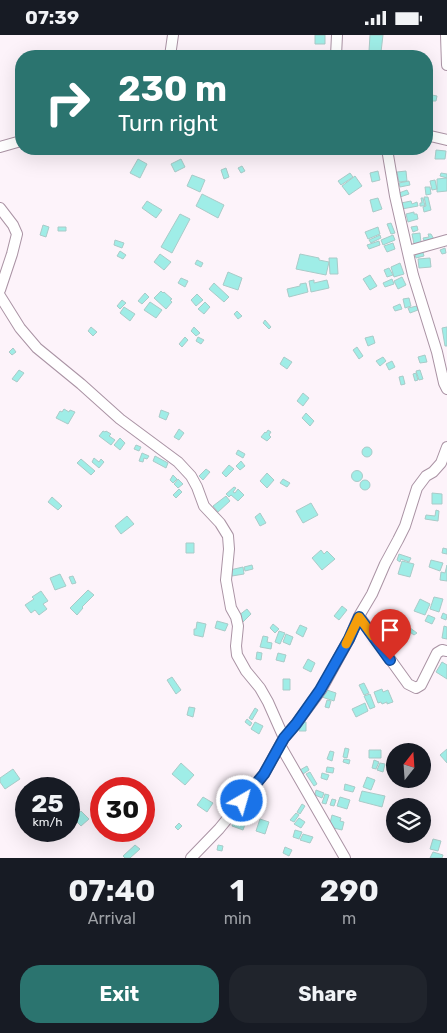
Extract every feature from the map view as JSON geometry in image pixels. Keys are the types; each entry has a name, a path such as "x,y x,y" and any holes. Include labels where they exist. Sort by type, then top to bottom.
{"street":[{"path":"171,50 172,35"},
{"path":"336,50 337,35"},
{"path":"446,35 447,65"},
{"path":"433,136 446,137"},
{"path":"0,147 15,143"},
{"path":"388,155 395,196 413,275 446,384"},
{"path":"0,208 13,225 17,234 0,290"},
{"path":"408,251 447,240"},
{"path":"0,296 20,328 37,348 120,419 178,462 191,476 204,506 220,523 228,536 230,549 226,580 231,608 238,626 237,655 268,702 282,742 345,858"},
{"path":"191,858 219,829 264,774 282,742 320,690 349,639 405,526 417,488 426,476 433,472 441,463 447,447"},
{"path":"359,617 408,684 413,688 420,685 437,653 442,650 447,651"}],"building":[{"path":"315,35 325,35 325,44 315,44"},
{"path":"370,35 383,35 381,50 369,50"},
{"path":"433,95 437,96 436,101 433,101"},
{"path":"436,150 446,151 445,159 435,159"},
{"path":"138,159 147,164 140,178 130,173"},
{"path":"181,159 185,167 175,172 171,164"},
{"path":"242,166 245,171 241,173 238,168"},
{"path":"226,168 229,177 224,179 221,170"},
{"path":"378,171 380,180 372,182 370,173"},
{"path":"406,171 407,181 399,182 397,172"},
{"path":"350,173 353,177 341,185 338,181"},
{"path":"441,173 447,174 447,178 440,176"},
{"path":"192,175 205,180 200,192 187,186"},
{"path":"355,176 362,186 349,195 342,186"},
{"path":"447,178 447,191 437,192 437,179"},
{"path":"435,180 437,189 432,190 430,181"},
{"path":"409,181 410,185 400,187 399,183"},
{"path":"425,187 430,187 431,194 426,195"},
{"path":"407,190 409,194 400,197 399,193"},
{"path":"202,194 224,205 218,218 196,206"},
{"path":"424,197 428,197 431,210 424,212 423,207 426,206"},
{"path":"378,198 382,209 373,212 370,200"},
{"path":"421,198 423,198 425,206 420,206 420,203 422,203"},
{"path":"147,201 162,210 156,218 142,208"},
{"path":"411,201 412,204 417,202 418,206 402,209 401,203"},
{"path":"414,212 414,214 417,214 418,219 408,222 406,214"},
{"path":"180,214 190,219 172,253 161,247"},
{"path":"391,223 395,233 391,234 387,224"},
{"path":"43,225 49,227 46,237 40,235"},
{"path":"417,226 418,230 413,232 411,227"},
{"path":"58,227 66,227 66,231 58,231"},
{"path":"378,227 380,234 368,239 365,232"},
{"path":"420,233 421,243 414,244 412,234"},
{"path":"428,234 431,234 435,241 425,243 423,238 429,237"},
{"path":"380,235 381,238 371,243 369,240"},
{"path":"393,235 395,240 383,245 381,240"},
{"path":"115,240 124,243 122,248 114,245"},
{"path":"379,241 380,245 369,249 367,245"},
{"path":"393,243 395,249 387,252 384,246"},
{"path":"445,248 446,253 442,254 440,250"},
{"path":"422,249 424,256 416,258 414,251"},
{"path":"120,251 126,255 123,259 117,256"},
{"path":"160,254 171,262 164,270 154,262"},
{"path":"300,254 329,262 326,275 296,269"},
{"path":"329,258 337,258 338,274 330,274"},
{"path":"430,258 431,267 419,268 418,259"},
{"path":"197,260 203,263 201,267 195,264"},
{"path":"400,263 404,274 394,277 391,267"},
{"path":"389,268 393,275 387,277 384,270"},
{"path":"228,272 242,278 238,290 223,285"},
{"path":"370,275 377,286 370,290 363,279"},
{"path":"402,277 406,285 398,289 394,281"},
{"path":"181,278 188,281 185,287 178,283"},
{"path":"392,279 394,284 385,287 383,283"},
{"path":"314,280 314,283 327,280 329,288 311,292 309,281"},
{"path":"214,283 229,297 224,302 209,289"},
{"path":"306,283 308,292 289,297 287,289"},
{"path":"161,291 172,299 170,300 172,302 166,309 154,298"},
{"path":"145,293 149,297 142,304 138,301"},
{"path":"197,294 203,300 196,306 191,300"},
{"path":"409,298 411,306 405,308 403,299"},
{"path":"122,300 126,303 120,309 117,306"},
{"path":"150,302 162,310 156,318 144,310"},
{"path":"205,302 210,307 204,314 198,309"},
{"path":"400,304 402,309 395,311 393,307"},
{"path":"417,306 418,310 410,313 408,308"},
{"path":"124,307 135,314 130,321 120,313"},
{"path":"237,311 242,316 238,319 234,314"},
{"path":"265,320 271,327 269,329 263,323"},
{"path":"91,327 97,332 93,336 88,331"},
{"path":"194,327 200,333 196,336 191,331"},
{"path":"447,327 447,346 445,346 442,328"},
{"path":"373,336 375,343 368,346 365,338"},
{"path":"185,337 188,340 182,347 179,344"},
{"path":"198,337 204,340 201,344 196,341"},
{"path":"357,347 363,356 359,359 353,350"},
{"path":"13,348 16,352 12,355 9,352"},
{"path":"425,355 427,362 420,363 418,357"},
{"path":"284,357 292,362 287,369 280,364"},
{"path":"383,357 386,361 380,366 376,361"},
{"path":"392,361 395,367 389,370 386,364"},
{"path":"19,370 24,373 17,382 12,379"},
{"path":"420,370 423,379 419,380 416,371"},
{"path":"416,373 418,380 415,381 413,374"},
{"path":"403,376 405,384 401,385 399,377"},
{"path":"303,393 309,398 303,406 297,401"},
{"path":"64,409 69,412 70,410 75,412 68,424 56,418 60,411 62,412"},
{"path":"161,410 169,413 166,420 159,417"},
{"path":"306,413 314,421 310,426 302,418"},
{"path":"179,429 184,433 179,440 174,437"},
{"path":"268,430 271,432 269,435 271,437 267,441 261,437"},
{"path":"103,431 111,434 109,436 115,440 111,445 99,436"},
{"path":"120,438 125,443 120,450 114,445"},
{"path":"136,445 141,447 139,451 134,449"},
{"path":"365,447 369,447 372,452 371,456 365,457 362,454 362,450"},
{"path":"238,450 245,454 243,458 236,454"},
{"path":"142,453 149,456 147,459 144,458 143,462 139,461"},
{"path":"155,456 168,463 166,468 153,461"},
{"path":"94,458 99,462 101,459 104,462 99,468 92,462"},
{"path":"81,459 95,471 91,475 77,463"},
{"path":"241,461 245,466 240,470 236,466"},
{"path":"229,465 234,469 226,477 222,473"},
{"path":"206,469 210,472 203,480 199,476"},
{"path":"355,471 359,471 362,476 361,480 355,481 352,478 352,474"},
{"path":"267,473 274,480 267,488 260,481"},
{"path":"173,475 177,479 173,483 170,480"},
{"path":"178,479 183,484 178,488 174,484"},
{"path":"283,479 290,483 287,487 280,483"},
{"path":"365,480 370,485 365,490 360,485"},
{"path":"234,487 236,488 233,492 235,493 238,489 244,495 238,501 231,495 229,497 226,494"},
{"path":"179,489 182,492 176,498 173,495"},
{"path":"432,493 442,494 442,504 432,504"},
{"path":"226,496 230,501 218,512 213,506"},
{"path":"52,497 62,506 58,510 48,502"},
{"path":"311,503 318,515 303,523 296,511"},
{"path":"436,510 439,511 438,521 425,519 426,515 435,516"},
{"path":"260,513 266,523 260,526 255,517"},
{"path":"127,516 134,524 121,534 115,526"},
{"path":"186,543 194,543 194,553 186,553"},
{"path":"443,548 447,549 447,554 442,553"},
{"path":"321,550 324,554 327,551 335,559 322,570 312,558"},
{"path":"399,554 411,558 409,562 401,559 400,562 397,560"},
{"path":"431,560 443,563 440,571 429,567"},
{"path":"402,561 414,564 410,577 398,574"},
{"path":"252,565 253,569 245,571 244,567"},
{"path":"447,565 447,581 440,580 441,572 445,573"},
{"path":"243,567 244,574 232,576 230,570"},
{"path":"60,574 66,586 55,590 50,578"},
{"path":"73,576 76,583 72,584 69,577"},
{"path":"88,590 94,595 77,615 70,608"},
{"path":"41,591 48,601 43,604 47,609 39,615 35,610 31,613 25,605"},
{"path":"434,597 443,599 439,612 430,609"},
{"path":"420,599 430,604 425,615 414,611"},
{"path":"342,606 347,610 339,620 334,616"},
{"path":"247,609 251,614 243,622 238,616"},
{"path":"443,613 447,615 446,620 441,618"},
{"path":"428,615 435,618 432,624 425,621"},
{"path":"217,621 228,624 225,631 215,628"},
{"path":"197,622 206,624 203,637 194,635"},
{"path":"402,622 417,633 414,635 400,625"},
{"path":"273,624 279,629 275,633 270,628"},
{"path":"300,625 307,628 303,637 296,633"},
{"path":"444,626 447,627 447,639 442,638"},
{"path":"397,628 408,636 404,641 393,633"},
{"path":"279,631 285,633 280,644 275,642"},
{"path":"286,634 293,637 290,645 283,642"},
{"path":"263,636 268,637 267,642 272,643 271,649 260,647"},
{"path":"257,652 262,653 261,660 256,659"},
{"path":"278,653 286,655 284,662 276,660"},
{"path":"308,659 315,663 311,672 303,668"},
{"path":"442,662 447,665 447,679 436,672"},
{"path":"172,677 181,690 176,694 167,680"},
{"path":"283,679 290,679 290,690 283,690"},
{"path":"364,683 369,693 364,695 359,685"},
{"path":"324,689 336,693 334,701 322,697"},
{"path":"382,689 383,692 388,690 393,702 387,704 387,702 378,703 374,692"},
{"path":"370,694 375,707 370,709 364,696"},
{"path":"327,700 331,701 329,708 325,707"},
{"path":"365,703 368,711 356,717 352,709"},
{"path":"189,707 195,708 193,717 187,715"},
{"path":"255,708 258,710 252,720 249,718"},
{"path":"247,719 252,723 250,726 245,722"},
{"path":"255,722 263,726 259,734 251,729"},
{"path":"299,722 306,722 306,731 299,731"},
{"path":"345,748 349,749 347,758 343,757"},
{"path":"447,749 447,763 440,755"},
{"path":"369,750 381,750 381,758 369,758"},
{"path":"330,751 334,752 332,761 327,759"},
{"path":"344,759 350,760 349,764 343,762"},
{"path":"374,760 379,762 376,769 372,768"},
{"path":"181,763 194,775 185,785 172,774"},
{"path":"380,763 385,764 383,772 377,770"},
{"path":"307,766 309,770 303,774 300,770"},
{"path":"327,767 334,768 333,773 326,772"},
{"path":"13,769 19,777 15,777 15,782 5,789 0,782 0,778"},
{"path":"310,772 317,784 314,786 306,774"},
{"path":"322,773 329,775 327,780 321,778"},
{"path":"367,777 375,780 371,790 363,787"},
{"path":"345,784 355,787 353,792 344,790"},
{"path":"316,790 324,793 322,798 315,795"},
{"path":"362,791 385,796 382,807 359,801"},
{"path":"325,794 329,795 326,804 322,803"},
{"path":"203,797 213,803 207,812 197,805"},
{"path":"340,797 350,800 347,809 337,806"},
{"path":"247,798 253,803 250,807 243,803"},
{"path":"259,798 262,801 259,806 255,803"},
{"path":"332,799 336,800 334,806 330,805"},
{"path":"302,804 305,806 300,814 297,812"},
{"path":"243,805 247,807 244,813 239,811"},
{"path":"80,812 89,819 81,826 80,825"},
{"path":"296,813 299,815 294,822 290,820"},
{"path":"332,815 341,818 340,821 344,822 342,830 329,827"},
{"path":"235,818 246,822 243,830 232,826"},
{"path":"299,818 305,822 301,828 294,824"},
{"path":"260,819 269,822 265,834 256,831"},
{"path":"179,823 182,826 178,830 175,827"},
{"path":"295,830 302,832 299,839 293,837"},
{"path":"303,834 313,837 310,843 300,840"},
{"path":"433,839 441,841 438,851 430,849"},
{"path":"135,845 140,849 130,858 125,858 123,856"},
{"path":"218,845 223,846 222,851 217,850"},
{"path":"285,847 292,850 289,856 283,853"},
{"path":"433,852 443,855 442,858 430,858"}],"slow traffic":[{"path":"346,644 359,617 373,636"}],"route":[{"path":"242,801 264,774 284,738 320,690 349,639 359,617 390,660"}]}
